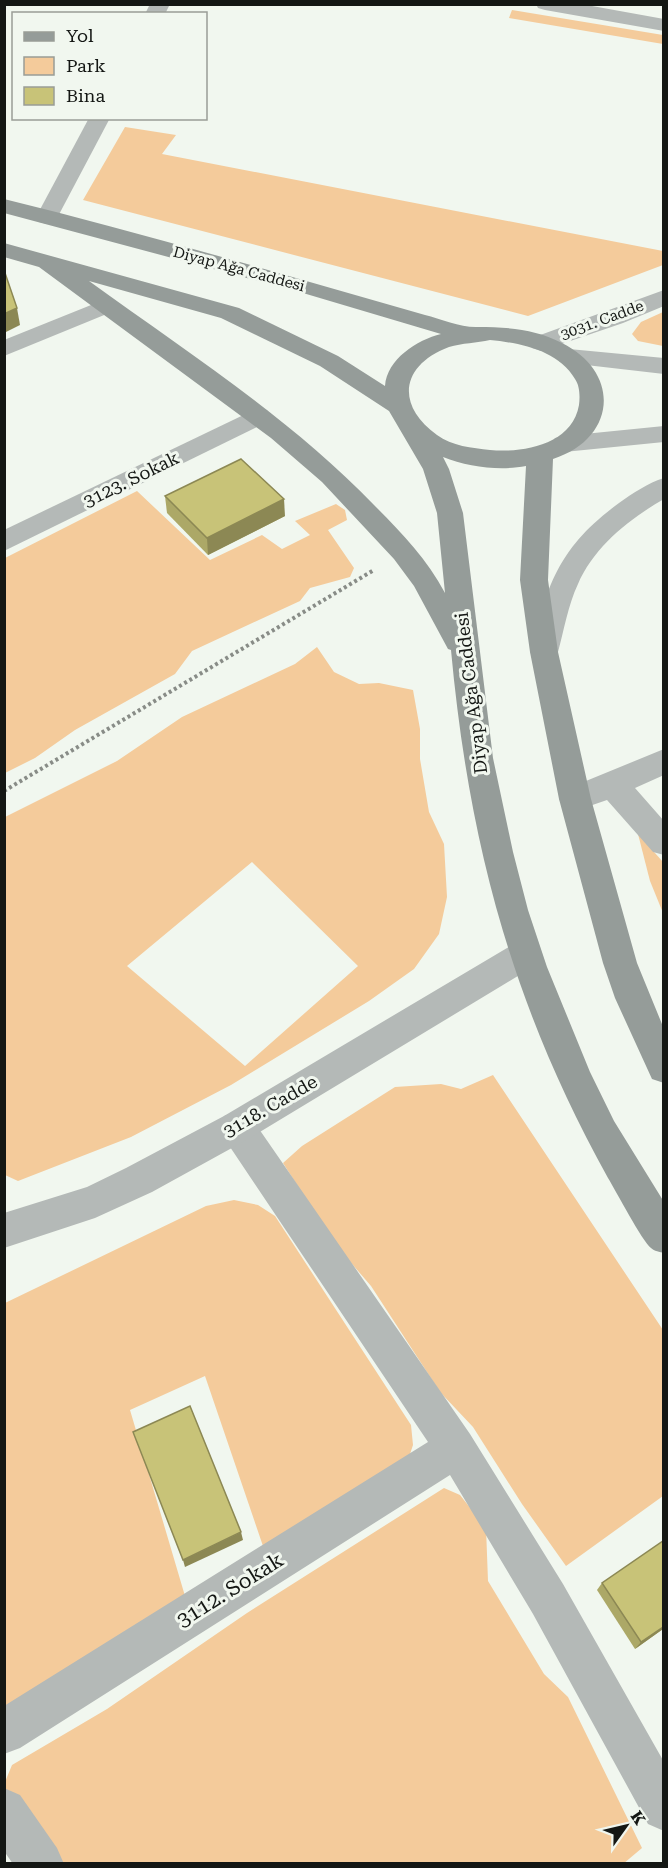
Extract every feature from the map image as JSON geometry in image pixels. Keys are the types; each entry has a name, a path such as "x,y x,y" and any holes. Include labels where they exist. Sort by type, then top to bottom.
{"main road":[{"name":"Diyap Ağa Caddesi","path":"4,206 473,334"},
{"name":"Diyap Ağa Caddesi","path":"4,250 230,313 329,361 396,405"},
{"path":"46,261 258,416 331,476 404,552 425,581 465,656"},
{"name":"Diyap Ağa Caddesi","path":"473,334 508,334 541,343 568,357 585,373 593,392 592,411 582,429 552,449 507,460 473,458 442,448 417,434 403,420 396,405 394,388 399,372 411,358 428,346 449,338 473,334"},
{"name":"Diyap Ağa Caddesi","path":"417,434 436,469 450,513 465,656 483,791 500,870 524,955 554,1033 586,1104 629,1185 663,1236"},
{"path":"552,449 534,580 544,652 575,799 606,915 632,998 663,1068"}],"street":[{"path":"545,4 663,25"},
{"path":"47,218 98,120"},
{"name":"3031. Cadde","path":"541,343 614,318 663,297"},
{"path":"4,349 106,306"},
{"path":"568,357 663,366"},
{"name":"3123. Sokak","path":"4,542 258,416"},
{"path":"552,449 663,434"},
{"path":"544,652 563,586 577,559 612,522 663,487"},
{"path":"575,799 613,785 663,761"},
{"path":"613,785 663,843"},
{"name":"3118. Cadde","path":"5,1229 95,1201 237,1127 524,955"},
{"path":"237,1127 456,1448 548,1599 663,1808"},
{"name":"3112. Sokak","path":"4,1731 456,1448"},
{"path":"4,1811 41,1863"}],"path":[{"path":"4,791 404,552"}],"green space":[{"path":"512,10 663,35 663,44 509,18"},
{"path":"125,127 176,135 162,154 663,251 663,265 528,316 83,200"},
{"path":"663,312 663,346 638,341 632,334 641,322"},
{"path":"137,491 210,560 262,535 282,549 310,535 295,521 336,504 345,510 347,520 328,530 354,568 350,577 310,588 300,601 192,651 175,674 75,730 35,758 5,773 5,558"},
{"path":"317,647 334,672 359,684 379,683 413,690 420,729 420,759 429,812 444,844 447,897 439,934 414,969 369,1001 231,1085 131,1137 18,1181 5,1175 5,817 117,761 182,717 295,664","holes":["252,862 358,966 245,1066 127,966"]},
{"path":"638,834 663,862 663,913 650,881"},
{"path":"493,1075 663,1330 663,1496 566,1566 522,1504 473,1427 440,1392 371,1286 334,1243 283,1163 302,1146 395,1087 441,1084 461,1089"},
{"path":"234,1200 258,1205 275,1216 411,1425 413,1445 408,1460 264,1549 205,1376 130,1410 185,1596 5,1709 5,1303 206,1206"},
{"path":"444,1488 460,1495 486,1528 488,1581 544,1674 568,1697 642,1848 623,1864 55,1863 5,1789 5,1782 12,1765 107,1709 247,1613"}],"building":[{"path":"4,270 17,308 4,314"},
{"path":"241,459 284,499 207,538 165,496"},
{"path":"190,1406 241,1532 183,1560 133,1432"},
{"path":"663,1541 663,1627 641,1642 602,1583"}]}
